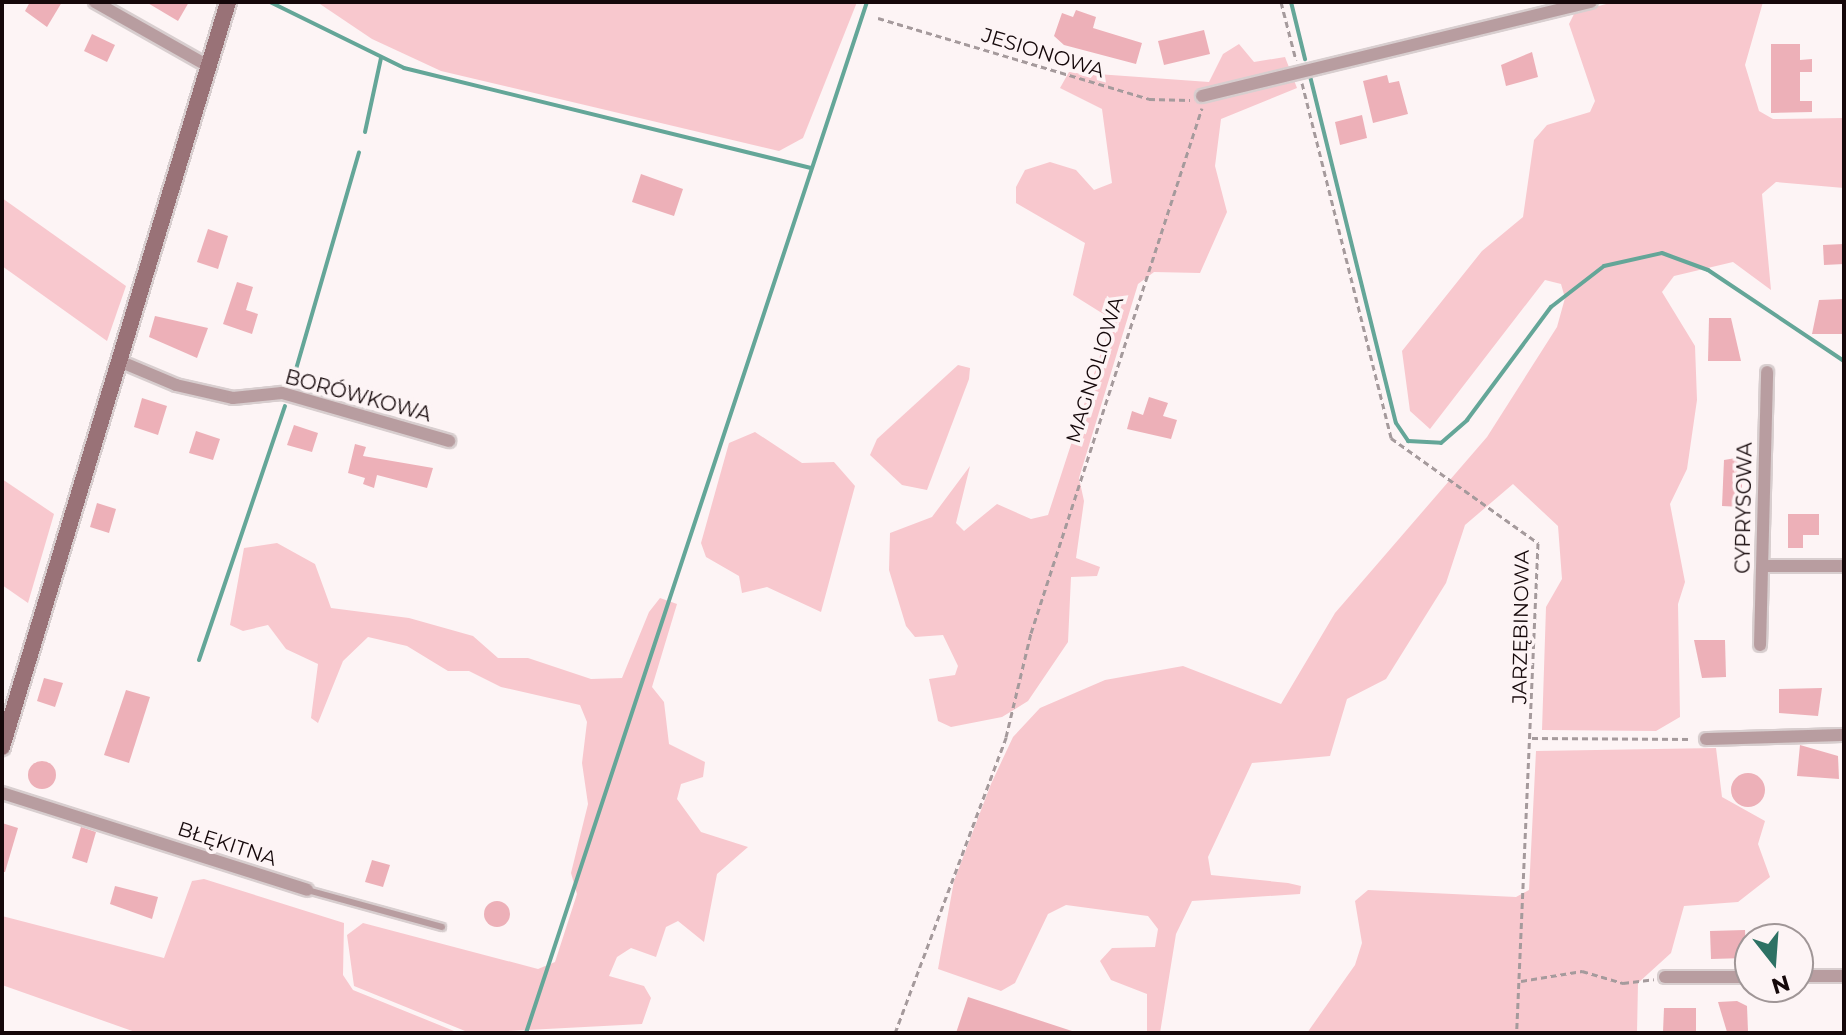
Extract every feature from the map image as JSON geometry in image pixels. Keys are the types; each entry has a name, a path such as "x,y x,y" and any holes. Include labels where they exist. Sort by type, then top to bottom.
{"street":[{"path":"95,2 208,66"},
{"path":"2,747 228,2"},
{"path":"1202,96 1591,2"},
{"name":"BORÓWKOWA","path":"119,361 176,385 233,398 282,393 449,441"},
{"name":"CYPRYSOWA","path":"1760,645 1767,372"},
{"path":"1763,566 1844,566"},
{"path":"1706,739 1844,735"},
{"name":"BŁĘKITNA","path":"2,793 307,890"},
{"path":"1814,976 1844,976"},
{"path":"1665,977 1734,977"}],"lane":[{"name":"BŁĘKITNA","path":"307,890 442,927"}],"path":[{"name":"JARZĘBINOWA","path":"1281,2 1384,425 1397,448 1530,530 1538,543 1517,1033"},
{"name":"JESIONOWA","path":"878,18 1149,99 1202,96"},
{"name":"MAGNOLIOWA","path":"895,1033 1006,737 1031,633 1202,96"},
{"path":"1532,738 1706,739"},
{"path":"1521,981 1582,971 1623,983 1665,977"}],"shaded area":[{"path":"317,2 857,2 803,138 779,151 441,71 372,39"},
{"path":"1614,2 1763,2 1745,65 1759,111 1773,119 1844,118 1844,188 1776,182 1762,194 1771,290 1733,262 1674,276 1662,292 1695,346 1697,400 1687,469 1670,504 1685,582 1678,604 1680,717 1656,731 1542,730 1546,607 1562,579 1558,526 1513,484 1465,525 1446,583 1386,679 1347,699 1330,756 1252,763 1208,857 1211,875 1288,883 1301,886 1300,894 1192,901 1176,934 1160,1033 1147,1033 1147,994 1111,980 1100,961 1112,948 1155,947 1158,929 1148,916 1066,905 1048,914 1015,983 1001,991 938,969 954,881 991,784 1013,737 1040,708 1105,680 1183,666 1281,704 1335,613 1487,437 1557,327 1565,298 1561,284 1545,280 1430,429 1410,411 1402,351 1482,251 1523,217 1534,140 1547,125 1590,112 1595,101 1569,24 1575,12"},
{"path":"1239,44 1254,62 1285,57 1297,88 1221,119 1215,166 1227,212 1200,273 1154,272 1138,284 1079,478 1084,501 1076,558 1100,567 1097,576 1071,577 1068,642 1028,701 1002,717 951,727 938,721 929,679 955,675 958,666 943,635 915,637 906,626 889,570 890,533 932,517 970,466 956,523 964,531 997,504 1031,519 1048,515 1108,331 1105,315 1073,295 1085,243 1016,203 1016,187 1025,170 1050,162 1076,170 1094,190 1112,183 1102,109 1060,88 1069,72 1209,82 1223,54"},
{"path":"2,198 126,286 107,341 2,266"},
{"path":"958,365 970,368 969,379 927,490 902,485 870,455 877,439"},
{"path":"755,432 802,463 834,462 855,486 821,612 767,587 742,593 739,576 706,557 701,543 729,443"},
{"path":"2,479 54,514 28,603 2,585"},
{"path":"277,543 315,564 331,608 409,618 473,636 498,658 528,658 591,679 622,678 649,612 660,598 677,604 652,687 664,702 669,744 705,762 703,777 681,784 677,799 701,832 748,847 717,874 704,942 678,921 666,927 656,957 631,948 617,957 609,976 644,986 651,998 642,1024 470,1033 354,986 347,935 363,923 538,969 555,962 577,894 571,873 588,804 582,763 587,722 580,705 501,687 469,671 448,671 407,646 368,637 343,661 318,723 311,718 318,664 286,649 268,625 243,631 230,625 244,548"},
{"path":"1716,748 1722,797 1765,821 1758,844 1770,877 1738,902 1684,906 1671,953 1638,983 1637,1033 1307,1033 1355,965 1362,943 1355,901 1368,890 1516,897 1529,890 1536,751"},
{"path":"204,879 344,923 343,975 353,990 459,1033 138,1033 2,985 2,916 164,958 192,881"}],"building":[{"path":"30,2 62,2 47,27 25,11"},
{"path":"146,2 189,2 178,21"},
{"path":"1076,10 1096,17 1093,28 1142,43 1136,64 1064,45 1054,36 1062,13 1073,17"},
{"path":"1204,30 1210,54 1164,65 1158,41"},
{"path":"92,34 115,45 107,62 84,51"},
{"path":"1771,44 1800,44 1800,60 1812,59 1812,72 1800,72 1800,101 1812,101 1812,112 1771,113"},
{"path":"1532,52 1538,77 1506,86 1501,65"},
{"path":"1387,75 1389,83 1399,81 1408,114 1373,123 1363,81"},
{"path":"1362,115 1367,138 1340,145 1335,122"},
{"path":"641,174 683,189 674,216 632,202"},
{"path":"208,229 228,236 218,269 197,262"},
{"path":"1844,244 1844,264 1824,265 1823,245"},
{"path":"237,282 253,287 246,310 258,314 252,334 223,324"},
{"path":"1844,299 1844,334 1812,334 1819,300"},
{"path":"155,316 208,328 197,358 149,337"},
{"path":"1709,318 1731,318 1741,361 1708,361"},
{"path":"1149,397 1168,403 1163,416 1177,420 1171,439 1127,429 1132,411 1143,415"},
{"path":"142,398 167,406 158,435 134,427"},
{"path":"294,425 318,433 312,452 287,445"},
{"path":"196,431 220,439 213,460 189,453"},
{"path":"355,444 366,447 363,456 433,468 427,488 377,475 374,488 363,484 365,478 348,473"},
{"path":"1742,457 1742,507 1722,506 1724,460"},
{"path":"97,503 116,509 109,533 90,527"},
{"path":"1788,514 1819,514 1819,535 1803,535 1803,548 1788,548"},
{"path":"1694,640 1725,640 1726,677 1702,678"},
{"path":"44,678 63,683 55,707 37,701"},
{"path":"1822,688 1818,716 1779,713 1779,689"},
{"path":"126,690 150,697 129,763 104,755"},
{"path":"1800,745 1838,756 1839,779 1797,776"},
{"path":"42,761 52,765 56,775 52,785 42,789 32,785 28,775 32,765"},
{"path":"1748,773 1760,778 1765,790 1760,802 1748,807 1736,802 1731,790 1736,778"},
{"path":"2,823 18,828 5,872 2,872"},
{"path":"81,827 96,832 87,863 72,858"},
{"path":"372,860 390,865 383,887 365,882"},
{"path":"115,886 158,897 152,919 110,904"},
{"path":"497,901 506,905 510,914 506,923 497,927 488,923 484,914 488,905"},
{"path":"1734,930 1734,958 1711,959 1710,931"},
{"path":"968,997 1072,1031 956,1033"},
{"path":"1734,1001 1747,1006 1748,1031 1727,1032 1718,1002"},
{"path":"1664,1008 1696,1008 1696,1032 1663,1032"}],"waterway":[{"path":"270,2 404,68 811,168"},
{"path":"526,1033 867,2"},
{"path":"1291,2 1305,59"},
{"path":"365,132 381,58"},
{"path":"1310,76 1396,423 1408,441 1441,443 1467,420 1551,307 1604,266 1662,253 1708,270 1844,361"},
{"path":"292,383 359,153"},
{"path":"199,660 285,406"}]}
